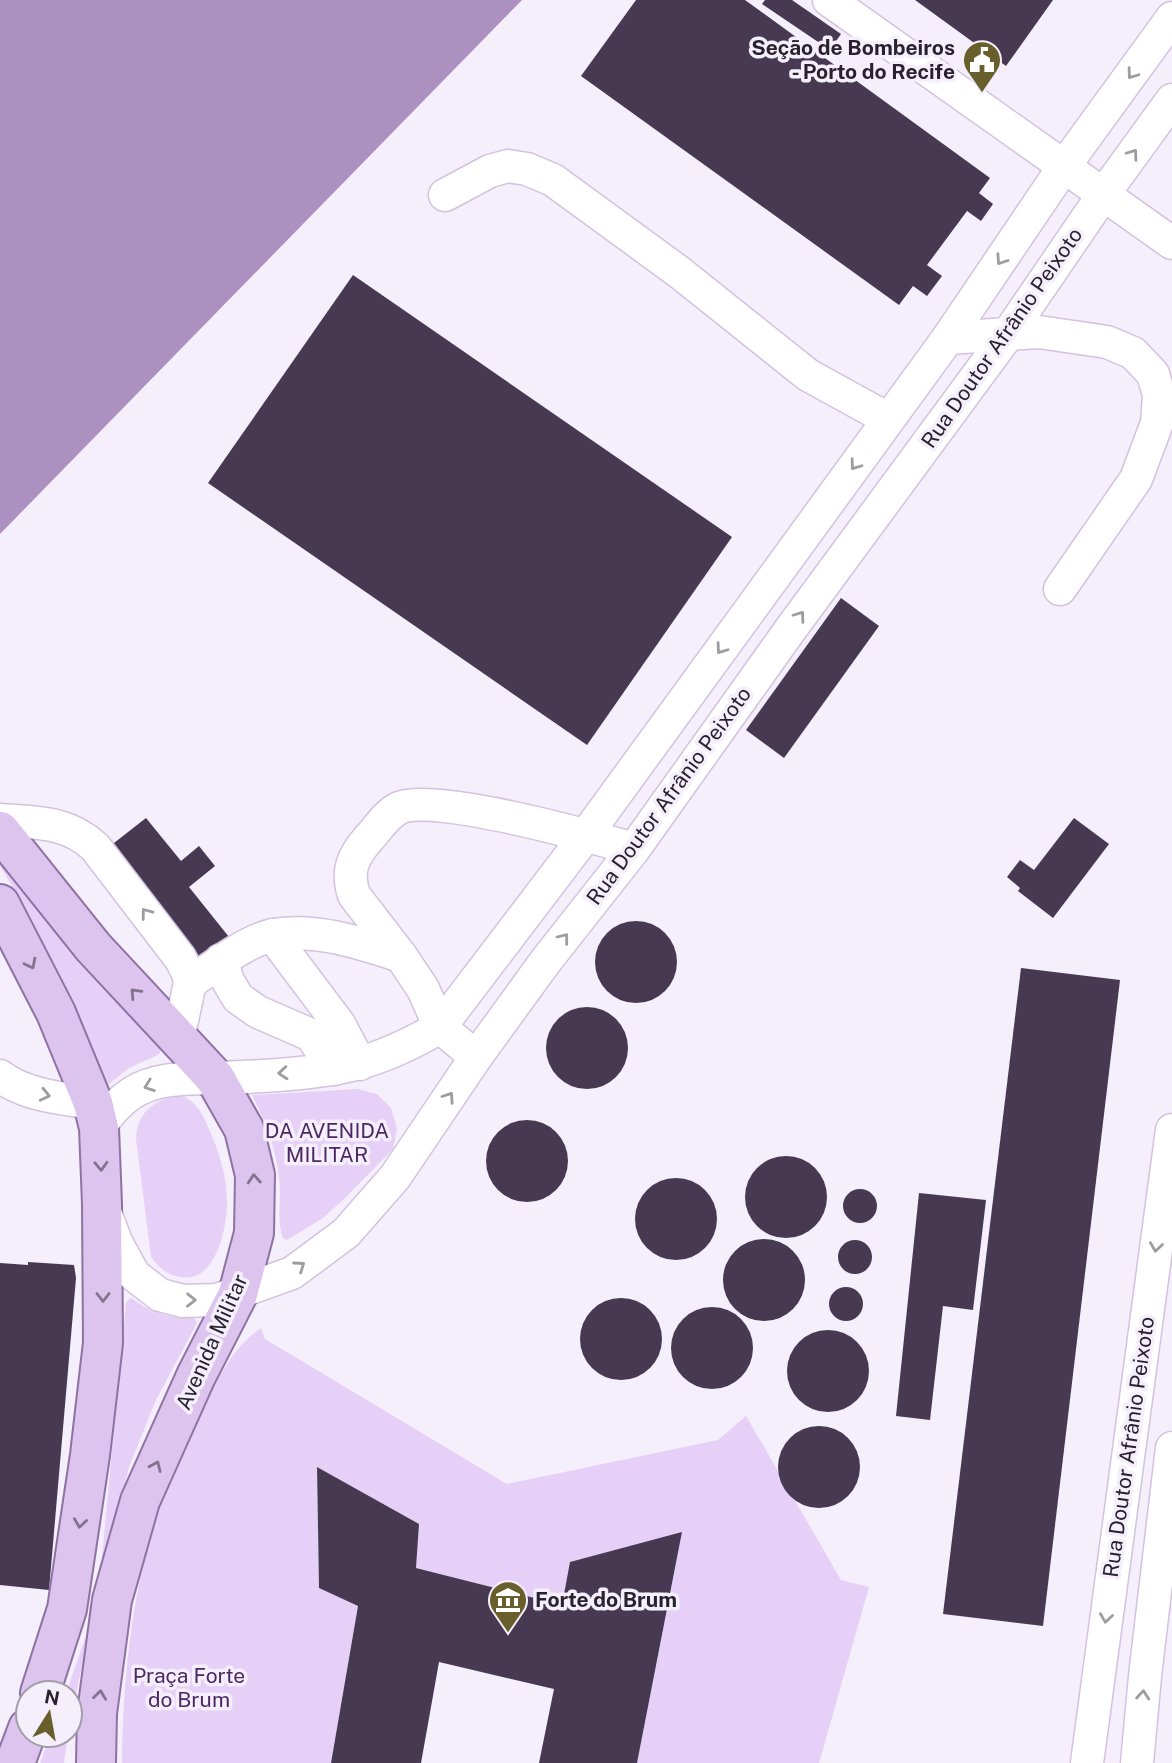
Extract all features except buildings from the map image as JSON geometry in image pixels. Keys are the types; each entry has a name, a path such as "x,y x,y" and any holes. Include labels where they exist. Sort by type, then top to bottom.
{"main road":[{"name":"Avenida Militar","path":"0,831 93,947 215,1078 244,1129 255,1175 254,1233 238,1294 196,1376 140,1501 112,1600 97,1713 96,1763"},
{"path":"0,904 56,1013 96,1115 102,1204 103,1343 90,1455 67,1609 44,1679"}],"street":[{"path":"841,8 1172,243"},
{"name":"Rua Doutor Afrânio Peixoto","path":"96,1115 112,1109 133,1092 171,1079 215,1078 347,1066 418,1040 440,1027 586,835 948,338 1065,165 1172,18"},
{"name":"Rua Doutor Afrânio Peixoto","path":"102,1204 116,1242 134,1275 160,1295 183,1301 217,1300 292,1273 346,1233 395,1177 476,1057 545,962 634,849 782,641 1008,334 1172,100"},
{"path":"445,195 490,171 508,166 527,169 553,180 679,272 808,374 888,419"},
{"path":"948,338 1039,332 1107,342 1133,353 1153,374 1159,395 1157,423 1136,479 1060,589"},
{"path":"476,1057 440,1027 423,989 354,895 350,883 351,865 357,852 390,814 401,807 442,804 586,835 634,849"},
{"path":"0,820 58,825 82,835 95,847 188,972 190,983 178,1040"},
{"path":"190,983 222,960 272,935 309,933 349,940 401,956"},
{"path":"272,935 347,1066"},
{"path":"222,960 238,999 258,1012 325,1030"},
{"path":"0,1076 9,1083 96,1115"},
{"name":"Rua Doutor Afrânio Peixoto","path":"1087,1763 1172,1130"},
{"name":"Rua Doutor Afrânio Peixoto","path":"1137,1763 1172,1448"}],"green space":[{"path":"0,849 160,1046 158,1055 129,1068 105,1087 30,916 0,866"},
{"name":"DA AVENIDA MILITAR","path":"358,1089 377,1094 391,1108 397,1129 393,1149 323,1218 287,1240 283,1238 281,1231 280,1185 273,1145 252,1095"},
{"name":"DA AVENIDA MILITAR","path":"179,1095 194,1104 204,1118 219,1155 227,1192 225,1225 217,1252 203,1272 192,1277 171,1275 160,1268 151,1257 136,1139 139,1122 148,1109 161,1100"},
{"path":"131,1298 154,1311 169,1316 194,1318 197,1323 156,1400 129,1467 79,1679 71,1679 91,1621 100,1578 126,1302"},
{"name":"Praça Forte do Brum","path":"261,1328 265,1339 507,1484 718,1440 746,1416 841,1580 869,1587 819,1763 637,1763 682,1533 571,1562 562,1605 416,1568 418,1524 317,1467 319,1588 358,1606 331,1763 122,1763 123,1715 133,1620 153,1526 168,1481 209,1394 237,1350"},
{"path":"46,1749 66,1749 64,1763 40,1763"}],"shaded area":[{"path":"0,0 522,0 0,534"}],"place":[{"name":"Seção de Bombeiros - Porto do Recife","path":"982,94"},
{"name":"Forte do Brum","path":"508,1634"}]}
